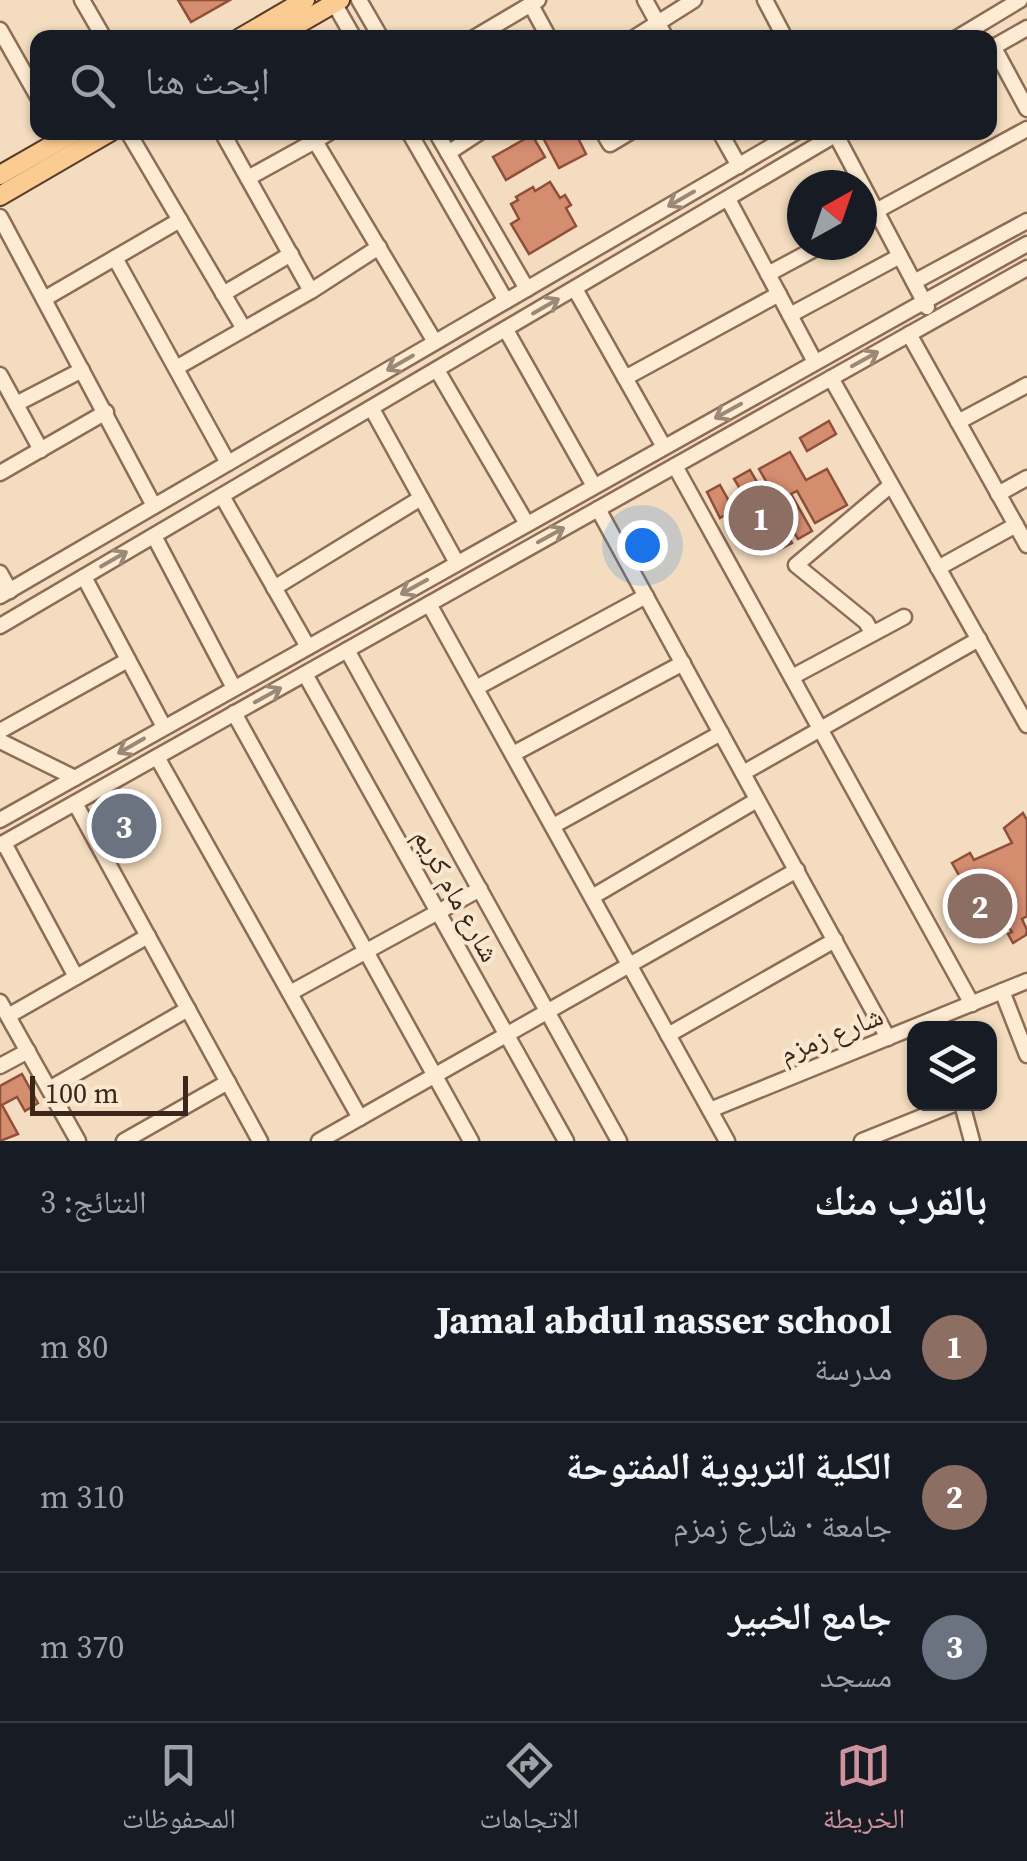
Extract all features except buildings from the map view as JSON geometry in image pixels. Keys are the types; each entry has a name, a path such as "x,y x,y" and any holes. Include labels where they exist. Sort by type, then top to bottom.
{"main road":[{"path":"254,30 305,0"},
{"path":"288,30 337,2"},
{"path":"0,175 57,140"},
{"path":"0,196 96,140"}],"street":[{"path":"644,0 662,30"},
{"path":"647,30 694,0"},
{"path":"765,0 781,30"},
{"path":"969,30 1020,0"},
{"path":"89,2 101,30"},
{"path":"337,2 350,30"},
{"path":"487,30 534,2 546,30"},
{"path":"345,22 362,5 376,30"},
{"path":"997,45 1027,28"},
{"path":"0,30 30,82"},
{"path":"997,58 1027,110"},
{"path":"878,213 1027,130"},
{"path":"133,140 244,330"},
{"path":"227,140 312,291"},
{"path":"248,178 315,140 435,342"},
{"path":"413,140 506,301"},
{"path":"439,140 527,289"},
{"path":"448,153 468,140"},
{"path":"724,140 739,166"},
{"path":"0,573 5,593 783,140"},
{"path":"801,140 808,152"},
{"path":"0,626 828,140"},
{"path":"841,140 934,320"},
{"path":"728,199 816,362"},
{"path":"0,217 154,506"},
{"path":"44,299 180,220"},
{"path":"914,282 1027,221"},
{"path":"0,820 1027,244"},
{"path":"176,368 379,248"},
{"path":"223,294 291,254"},
{"path":"790,315 900,256"},
{"path":"114,258 228,463"},
{"path":"768,274 794,260"},
{"path":"76,977 2,844 1027,268"},
{"path":"575,289 664,447"},
{"path":"625,378 779,294"},
{"path":"506,330 594,486"},
{"path":"909,334 1026,541"},
{"path":"16,404 82,370"},
{"path":"437,370 526,524"},
{"path":"0,375 41,450"},
{"path":"831,378 1027,725"},
{"path":"958,422 1027,385"},
{"path":"372,408 457,563"},
{"path":"0,474 106,412"},
{"path":"675,466 972,1004"},
{"path":"998,494 1027,478"},
{"path":"192,484 203,507"},
{"path":"872,633 866,622 796,565 891,485"},
{"path":"222,496 308,647"},
{"path":"274,588 421,498"},
{"path":"598,509 888,1038"},
{"path":"938,568 1016,525"},
{"path":"154,536 234,688"},
{"path":"495,542 506,561"},
{"path":"84,577 164,728"},
{"path":"476,688 646,596"},
{"path":"430,604 727,1141"},
{"path":"792,678 904,618"},
{"path":"743,773 979,640"},
{"path":"347,650 620,1141"},
{"path":"0,731 128,660"},
{"path":"513,754 683,664"},
{"name":"شارع مام كريم","path":"305,674 566,1141"},
{"path":"234,714 470,1141"},
{"path":"552,826 721,732"},
{"path":"0,741 75,778"},
{"path":"157,757 360,1118"},
{"path":"592,897 757,800"},
{"path":"75,803 260,1141"},
{"path":"320,1141 796,870"},
{"path":"290,993 480,889"},
{"path":"8,1016 148,936"},
{"path":"668,1035 835,940"},
{"name":"شارع زمزم","path":"943,1021 1027,981"},
{"path":"1002,992 1027,1055"},
{"path":"0,1002 78,1141"},
{"path":"49,1088 188,1010"},
{"name":"شارع زمزم","path":"710,1110 907,1033"},
{"path":"0,1066 28,1051"},
{"path":"124,1141 228,1082"},
{"path":"862,1141 937,1111"},
{"path":"964,1111 972,1141"}],"place":[{"name":"Jamal abdul nasser school","path":"761,518"},
{"name":"جامع الخبير","path":"124,826"},
{"name":"الكلية التربوية المفتوحة","path":"980,906"}]}
